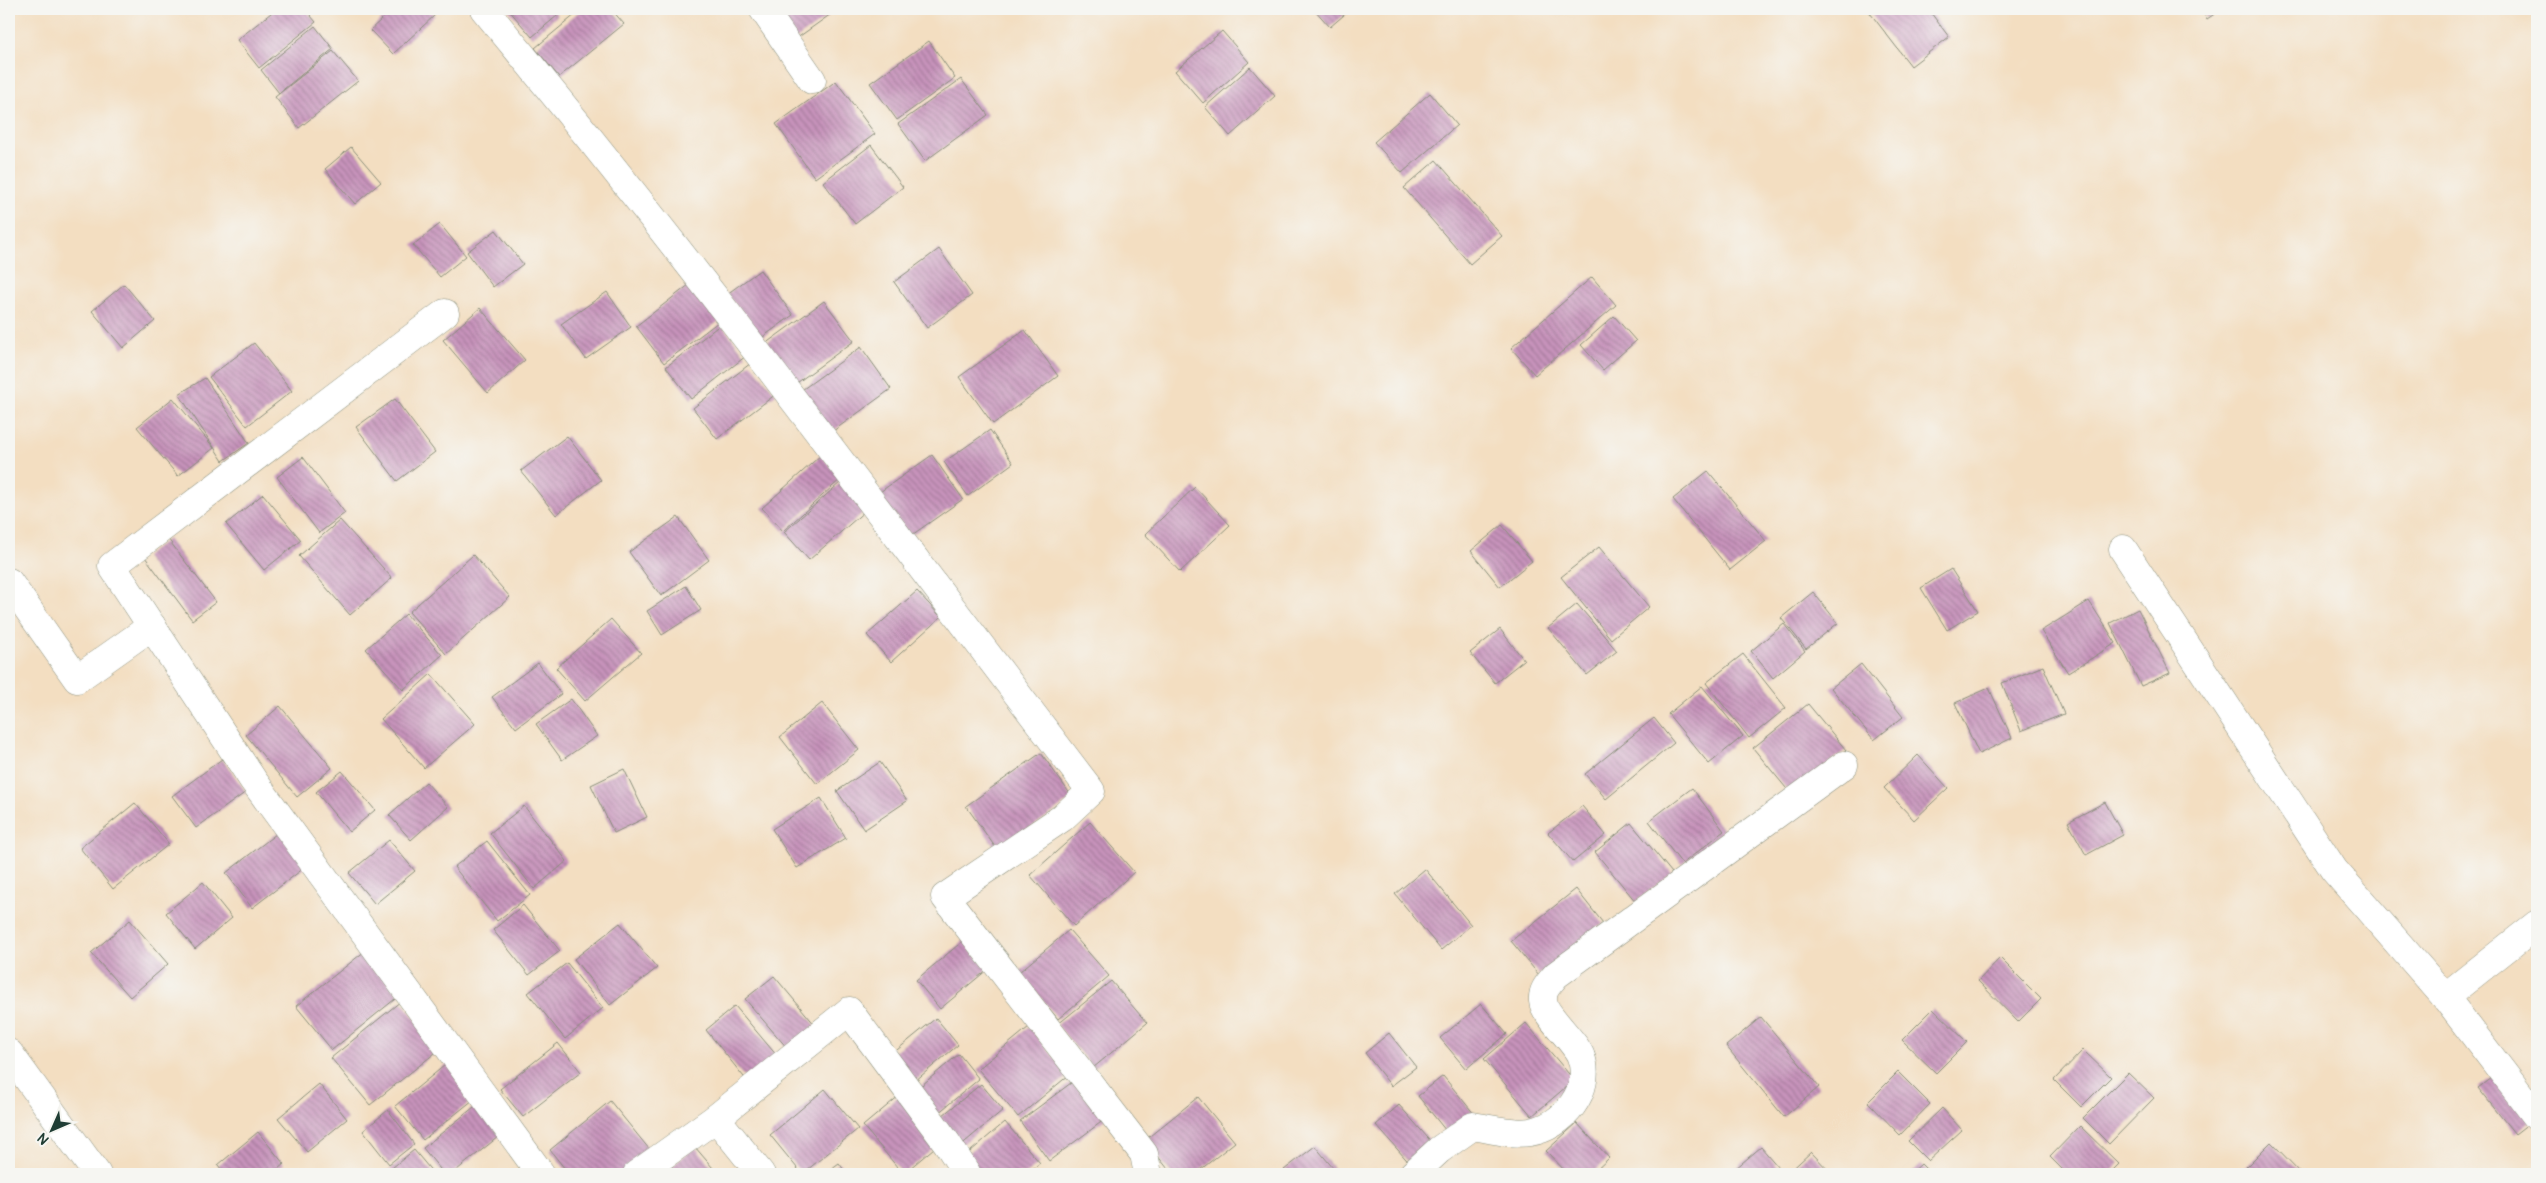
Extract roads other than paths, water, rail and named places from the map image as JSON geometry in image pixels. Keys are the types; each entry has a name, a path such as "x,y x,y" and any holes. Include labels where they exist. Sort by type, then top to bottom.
{"street":[{"path":"484,9 566,107 691,266 1090,791 1062,818 945,897 1144,1154 1148,1174"},
{"path":"763,9 812,80"},
{"path":"445,313 112,566 253,780 541,1174"},
{"path":"2123,549 2334,870 2445,997 2537,1117"},
{"path":"9,582 77,679 152,626"},
{"path":"1413,1174 1439,1150 1473,1126 1502,1131 1530,1132 1554,1122 1577,1100 1585,1079 1581,1056 1543,1003 1543,990 1556,975 1844,765"},
{"path":"2445,997 2537,924"},
{"path":"637,1174 716,1118 849,1011 947,1143 967,1174"},
{"path":"9,1053 97,1174"},
{"path":"716,1118 762,1174"}]}
